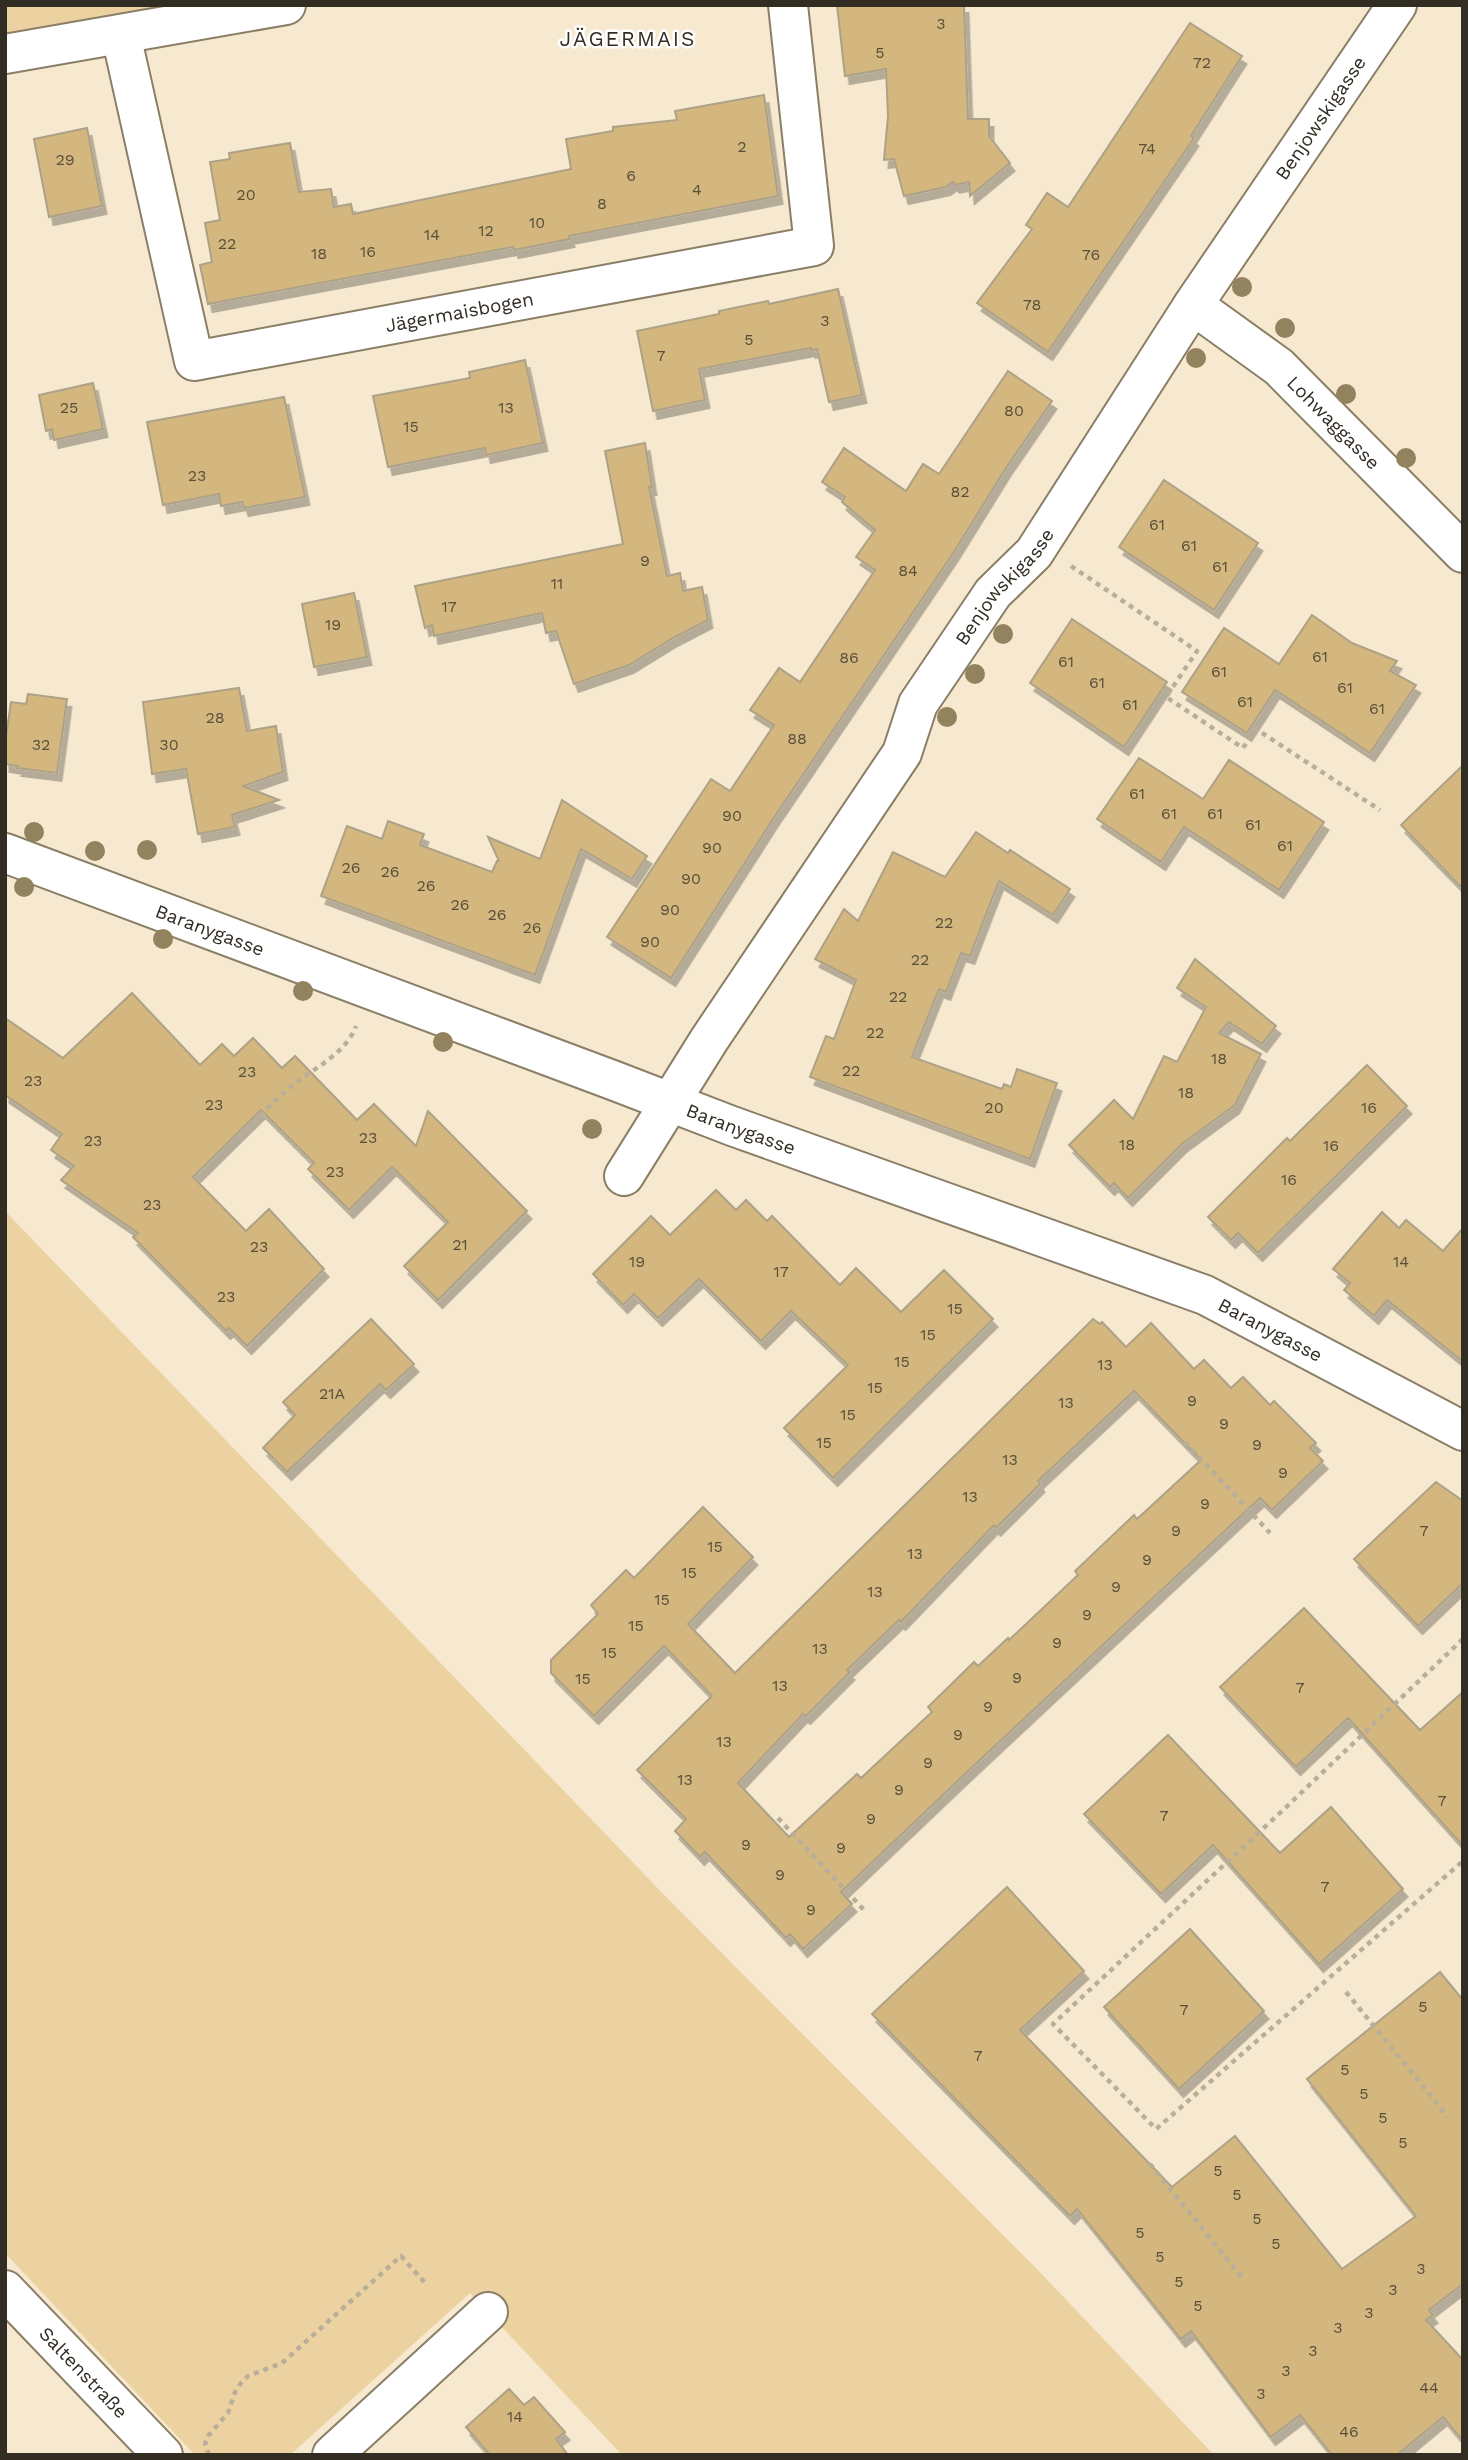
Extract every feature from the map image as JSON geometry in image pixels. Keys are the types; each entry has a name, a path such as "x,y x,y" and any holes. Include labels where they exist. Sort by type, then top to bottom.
{"street":[{"path":"5,54 286,5"},
{"name":"Jägermaisbogen","path":"121,35 194,361 814,246 788,5"},
{"name":"Benjowskigasse","path":"625,1176 709,1040 902,753 918,704 993,593 1034,553 1193,305 1397,5"},
{"name":"Lohwaggasse","path":"1193,305 1279,367 1463,553"},
{"name":"Baranygasse","path":"5,853 732,1126 1205,1295 1463,1431"},
{"name":"Saltenstraße","path":"5,2290 163,2455"},
{"path":"332,2455 488,2312"}],"path":[{"path":"1039,544 1197,651 1166,697 1243,748 1256,729 1380,810"},
{"path":"239,1137 294,1084 316,1070 354,1034 370,989"},
{"path":"1185,1442 1270,1533"},
{"path":"1463,1639 1283,1811 1053,2024 1156,2129 1463,1861"},
{"path":"778,1818 864,1910"},
{"path":"1346,1992 1448,2117"},
{"path":"1150,2164 1244,2280"},
{"path":"209,2455 205,2444 208,2436 228,2413 235,2392 248,2376 282,2363 401,2256 426,2284"}],"shaded area":[{"path":"5,5 170,5 14,35 5,30"},
{"path":"5,1211 672,1903 1034,2266 1214,2455 622,2455 470,2293 290,2455 195,2455 5,2253"}],"building":[{"path":"837,5 964,5 968,119 989,119 989,136 1010,163 970,196 969,182 955,185 953,182 946,187 904,196 894,159 884,160 888,116 886,69 845,76"},
{"path":"1190,23 1242,56 1191,136 1194,138 1048,352 977,303 1032,229 1026,225 1047,193 1068,207"},
{"path":"764,95 778,196 569,236 570,239 514,250 513,247 208,304 200,265 212,262 205,223 220,220 210,162 230,159 229,153 290,143 299,192 331,189 334,207 351,204 353,214 571,169 566,139 613,131 613,127 677,120 675,111"},
{"path":"87,128 102,206 49,217 34,139"},
{"path":"838,289 862,395 829,402 817,349 811,348 699,369 705,400 653,411 637,331 719,314 719,311 768,301 769,304"},
{"path":"525,360 543,443 486,455 485,448 388,467 373,396 470,378 469,372"},
{"path":"1008,371 1052,401 1006,468 954,552 773,819 671,978 607,937 711,779 730,791 774,725 750,710 779,668 800,682 875,570 856,557 875,530 842,502 845,497 822,482 844,448 906,491 923,464 939,474"},
{"path":"93,383 103,429 54,440 52,429 46,431 39,395"},
{"path":"284,397 305,497 244,508 242,502 221,506 219,494 163,505 147,422"},
{"path":"645,443 652,487 649,487 667,576 680,573 683,591 702,587 708,620 629,665 574,684 556,631 546,633 542,613 434,636 432,625 425,628 415,586 623,544 605,451"},
{"path":"1164,480 1258,543 1214,610 1119,547"},
{"path":"354,593 367,657 314,667 302,604"},
{"path":"1312,615 1352,643 1397,661 1390,671 1416,685 1370,753 1275,690 1247,733 1182,692 1224,628 1279,664"},
{"path":"1072,619 1167,682 1124,747 1030,683"},
{"path":"239,688 247,731 276,726 283,772 243,786 279,800 232,815 235,827 198,834 186,769 152,774 143,702"},
{"path":"28,694 67,699 57,773 5,764 11,702 26,704"},
{"path":"1139,758 1203,799 1229,760 1324,822 1279,890 1184,827 1161,862 1097,819"},
{"path":"1463,765 1463,889 1401,825"},
{"path":"562,800 647,856 632,879 581,849 535,975 321,896 347,826 382,839 388,821 424,834 420,845 492,872 499,861 488,837 540,859"},
{"path":"976,832 1008,853 1010,850 1070,889 1053,915 999,881 970,956 961,953 946,992 939,989 912,1057 1002,1089 1004,1084 1011,1087 1017,1069 1057,1083 1030,1159 810,1077 826,1036 834,1039 856,980 815,959 844,909 858,921 893,852 945,877"},
{"path":"1195,959 1276,1026 1262,1044 1229,1022 1219,1033 1261,1054 1235,1105 1182,1144 1128,1198 1114,1183 1110,1187 1069,1145 1114,1100 1133,1119 1164,1056 1177,1062 1206,1007 1177,988"},
{"path":"132,993 200,1065 222,1044 234,1056 253,1038 282,1068 295,1056 357,1120 374,1104 416,1146 428,1111 527,1211 438,1300 404,1266 448,1222 392,1167 349,1210 308,1169 314,1163 261,1110 193,1177 246,1231 269,1209 324,1269 247,1346 229,1328 226,1331 133,1237 138,1233 61,1180 74,1166 51,1150 62,1134 5,1095 5,1018 63,1058"},
{"path":"1367,1065 1407,1106 1258,1253 1238,1233 1231,1240 1208,1217 1287,1138 1290,1141"},
{"path":"716,1190 736,1210 746,1200 767,1221 772,1216 840,1285 856,1268 901,1312 944,1270 993,1319 833,1478 784,1428 848,1365 791,1311 761,1341 699,1279 658,1318 634,1294 623,1305 593,1274 651,1216 670,1235"},
{"path":"1382,1212 1399,1228 1406,1220 1443,1251 1463,1228 1463,1362 1387,1300 1374,1316 1344,1290 1350,1283 1333,1269"},
{"path":"371,1319 414,1364 386,1390 380,1384 287,1472 263,1448 295,1415 283,1402"},
{"path":"1093,1319 1100,1324 1102,1322 1126,1347 1151,1323 1194,1369 1204,1360 1231,1388 1243,1377 1270,1405 1274,1401 1316,1443 1310,1448 1323,1461 1272,1510 1260,1498 966,1773 841,1892 852,1904 803,1949 790,1934 786,1938 705,1852 700,1857 675,1831 686,1819 637,1770 712,1696 664,1646 594,1716 551,1673 551,1660 598,1614 591,1605 626,1570 634,1578 703,1507 753,1557 688,1624 735,1673","holes":["1134,1391 1201,1460 1137,1519 1134,1515 1075,1571 1078,1575 1009,1640 1008,1638 978,1666 974,1662 928,1707 932,1712 861,1778 857,1774 789,1837 738,1783 803,1714 806,1716 850,1672 847,1670 899,1620 901,1622 994,1525 996,1528 1040,1484 1038,1481"]},
{"path":"1436,1482 1463,1501 1463,1583 1418,1626 1354,1559"},
{"path":"1304,1608 1420,1730 1463,1692 1463,1846 1348,1718 1296,1767 1220,1687"},
{"path":"1168,1735 1280,1853 1331,1807 1403,1889 1319,1964 1213,1845 1161,1894 1084,1814"},
{"path":"1007,1887 1084,1971 1020,2030 1172,2187 1235,2136 1342,2269 1416,2216 1307,2079 1440,1972 1463,2000 1463,2284 1429,2310 1433,2315 1426,2320 1463,2360 1463,2441 1443,2417 1397,2455 1332,2455 1300,2415 1271,2437 1191,2331 1181,2339 1077,2209 1070,2216 872,2014"},
{"path":"1190,1929 1264,2011 1179,2089 1104,2007"},
{"path":"509,2389 524,2405 534,2397 565,2432 556,2439 568,2455 490,2455 466,2427"}],"district":[{"name":"JÄGERMAIS","path":"628,39"}]}
